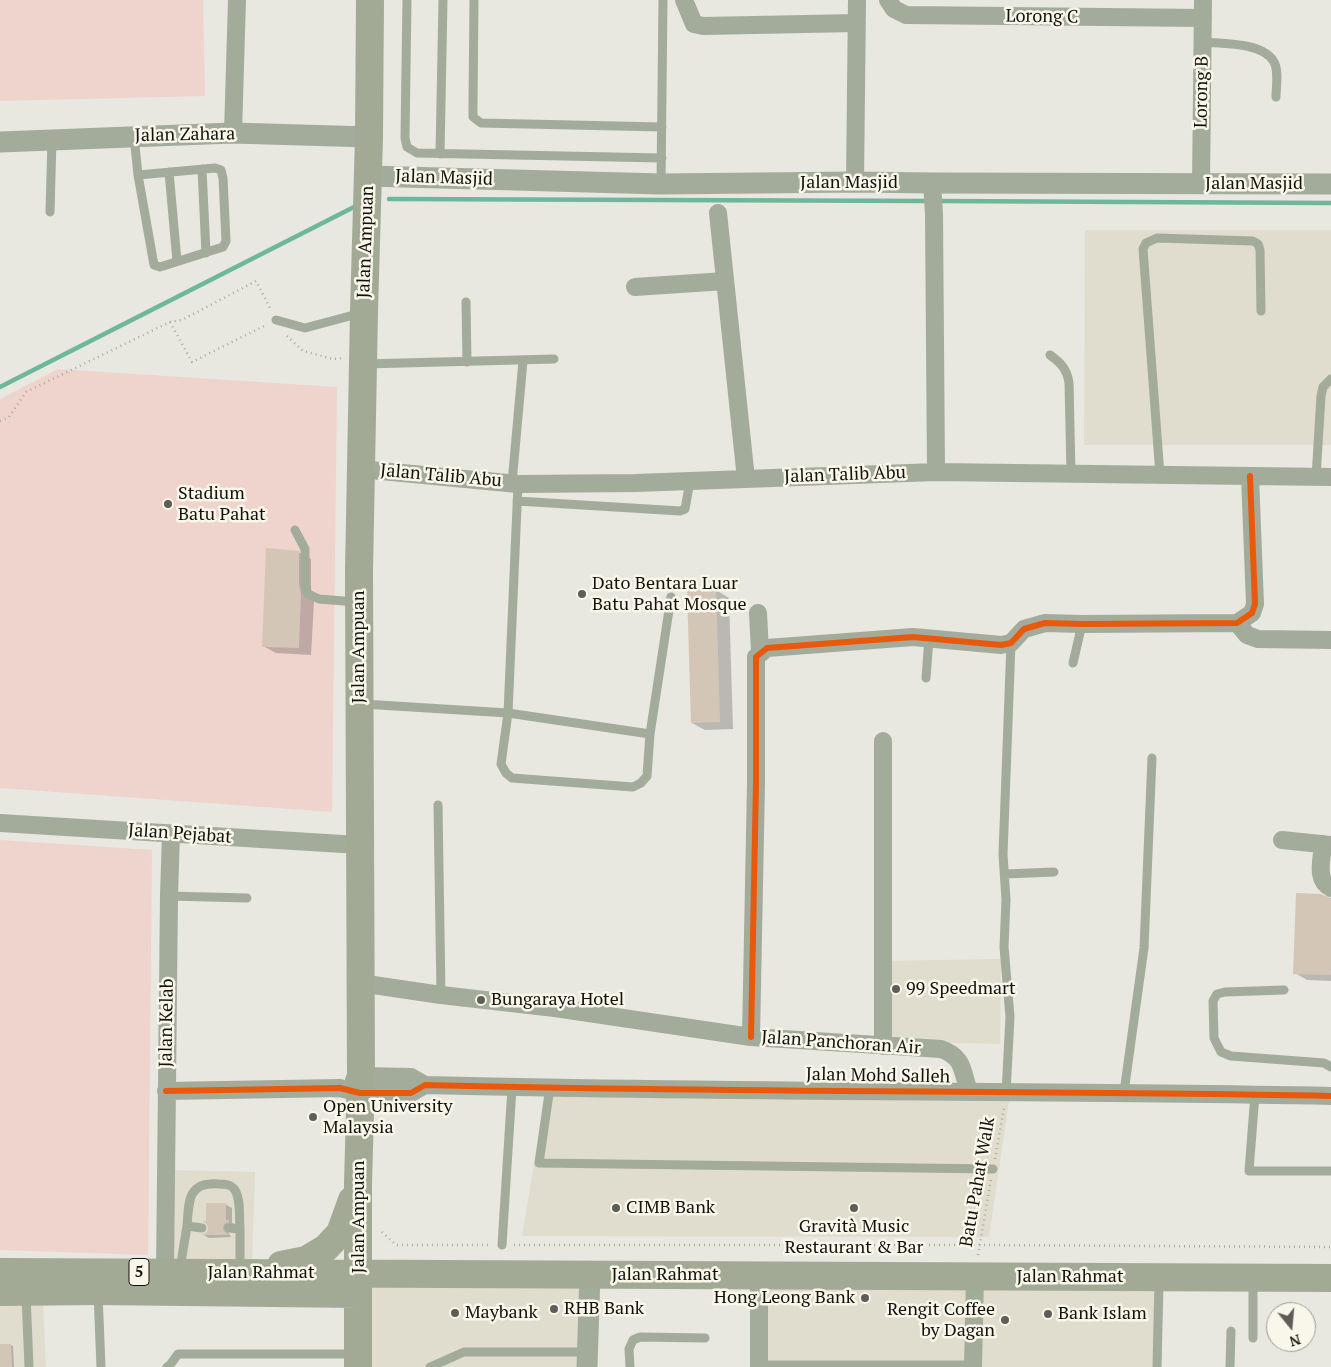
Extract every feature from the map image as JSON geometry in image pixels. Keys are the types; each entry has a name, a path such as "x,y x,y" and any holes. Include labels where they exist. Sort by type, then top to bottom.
{"main road":[{"name":"Jalan Ampuan","path":"358,1361 358,1183 354,1086 360,983 358,704 360,469 370,137 370,0"},
{"path":"240,1273 306,1260 326,1248 340,1233 358,1183"},
{"name":"Jalan Rahmat","path":"0,1272 173,1260 240,1273 358,1284"},
{"name":"Jalan Rahmat","path":"17,1298 98,1291 358,1284 590,1274 1331,1278"}],"street":[{"path":"232,133 237,0"},
{"path":"684,0 694,24 703,26 857,23"},
{"path":"855,182 857,0"},
{"name":"Lorong C","path":"888,0 894,9 906,15 1203,18"},
{"name":"Lorong B","path":"1201,184 1203,0"},
{"name":"Jalan Zahara","path":"0,142 232,133 370,137"},
{"name":"Jalan Masjid","path":"368,176 661,184 855,182 932,190 1201,184 1331,184"},
{"path":"932,190 934,214 936,472"},
{"path":"718,213 746,479"},
{"path":"635,287 724,281"},
{"name":"Jalan Talib Abu","path":"360,469 515,483 690,481 936,472 1324,477"},
{"path":"751,1037 756,783 756,656 767,648 913,637 1001,645 1011,642 1024,629 1045,623 1237,623 1252,613 1255,604 1250,476"},
{"path":"758,613 760,652"},
{"path":"1237,623 1247,635 1258,639 1331,640"},
{"path":"883,1046 884,741"},
{"name":"Jalan Pejabat","path":"0,823 359,845"},
{"name":"Jalan Kelab","path":"171,834 166,1091 173,1260"},
{"path":"1282,840 1327,844 1321,878 1324,885 1331,888"},
{"name":"Jalan Panchoran Air","path":"360,983 441,995 555,1008 751,1037 941,1050 952,1053 959,1060 969,1092"},
{"name":"Jalan Mohd Salleh","path":"166,1091 354,1086 411,1077 425,1085 512,1088 1006,1093 1124,1092 1331,1096"},
{"path":"587,1359 590,1274"},
{"path":"759,1275 759,1366"},
{"path":"973,1366 975,1276"}],"lane":[{"path":"407,0 405,138 407,147 417,153 440,154 662,158"},
{"path":"440,154 443,0"},
{"path":"474,0 473,104 474,117 481,123 662,127"},
{"path":"661,184 663,0"},
{"path":"1203,42 1246,46 1260,50 1273,61 1276,72 1276,97"},
{"path":"134,136 138,175 154,265 160,267 223,247 226,241 221,170 215,168 138,175"},
{"path":"50,212 52,139"},
{"path":"202,169 206,253"},
{"path":"169,172 177,261"},
{"path":"1160,475 1143,249 1146,243 1157,238 1253,241 1258,244 1260,250 1261,312"},
{"path":"466,302 467,362"},
{"path":"276,320 305,328 364,312"},
{"path":"1050,355 1063,365 1068,373 1071,474"},
{"path":"364,361 467,362 554,359"},
{"path":"523,361 515,483 517,501 508,713 501,764 506,773 512,778 633,787 641,783 646,776 650,734 671,597"},
{"path":"1324,477 1322,396 1323,387 1331,379"},
{"path":"517,501 680,511 685,509 690,481"},
{"path":"295,530 305,549 304,585 308,594 319,598 359,602"},
{"path":"1073,663 1082,624"},
{"path":"926,678 929,638"},
{"path":"1006,1093 1010,1018 1004,947 1006,900 1003,854 1011,642"},
{"path":"358,704 508,713 650,734"},
{"path":"1124,1092 1144,948 1152,758"},
{"path":"438,805 441,995"},
{"path":"1005,874 1054,872"},
{"path":"169,896 247,898"},
{"path":"1284,990 1217,994 1213,1001 1216,1046 1221,1052 1231,1056 1324,1063 1331,1067"},
{"path":"550,1087 539,1163 993,1169"},
{"path":"502,1245 512,1088"},
{"path":"1255,1094 1249,1171 1331,1171"},
{"path":"173,1260 187,1226 191,1196 200,1185 208,1183 226,1184 233,1187 236,1193 240,1229 240,1273"},
{"path":"187,1226 202,1228"},
{"path":"229,1228 240,1229"},
{"path":"1157,1367 1159,1277"},
{"path":"1253,1277 1253,1338"},
{"path":"98,1291 101,1367"},
{"path":"17,1298 29,1367"},
{"path":"1230,1367 1231,1331"},
{"path":"630,1367 629,1348 633,1340 640,1337 705,1338"},
{"path":"430,1367 464,1352 587,1359"},
{"path":"167,1367 178,1354 358,1361"},
{"path":"759,1366 973,1366"}],"path":[{"path":"0,421 9,417 26,392 170,322 182,320 256,281 285,334 303,351 333,359 364,361"},
{"path":"170,322 192,362 276,320"},
{"path":"382,1232 396,1245 1331,1247"}],"shaded area":[{"path":"0,0 203,0 205,96 0,101"},
{"path":"1085,230 1331,230 1331,445 1084,445"},
{"name":"Stadium Batu Pahat","path":"58,369 337,387 332,812 0,788 0,399"},
{"path":"0,840 152,850 148,1255 0,1250"},
{"path":"1001,959 1000,1044 878,1041 878,961"},
{"path":"548,1080 1011,1087 989,1237 522,1236"},
{"path":"171,1170 255,1172 252,1264 171,1263"},
{"path":"369,1283 582,1283 579,1367 367,1367"},
{"path":"764,1284 1164,1287 1161,1367 764,1367"},
{"path":"0,1301 43,1301 46,1367 0,1367"}],"building":[{"path":"266,548 299,551 299,585 301,594 299,648 262,647"},
{"path":"716,589 720,722 691,723 687,590"},
{"path":"1296,893 1321,894 1331,898 1331,975 1293,974"},
{"path":"206,1203 226,1203 226,1220 229,1220 229,1222 224,1224 223,1228 229,1235 202,1235 207,1232 208,1228 206,1223 202,1222 206,1221"},
{"path":"0,1344 11,1344 12,1367 0,1367"}],"waterway":[{"path":"389,199 930,201"},
{"path":"938,201 1331,203"},
{"path":"0,387 354,207"}],"cycle path":[{"path":"751,1037 756,783 756,657 767,648 913,637 1001,645 1011,643 1024,629 1045,623 1237,623 1252,613 1255,604 1250,476"},
{"path":"166,1091 340,1088 360,1093 411,1093 425,1085 538,1088 1331,1096"}],"place":[{"name":"Stadium Batu Pahat","path":"168,504"},
{"name":"Dato Bentara Luar Batu Pahat Mosque","path":"582,594"},
{"name":"99 Speedmart","path":"896,989"},
{"name":"Bungaraya Hotel","path":"481,1000"},
{"name":"Open University Malaysia","path":"313,1117"},
{"name":"CIMB Bank","path":"616,1208"},
{"name":"Gravità Music Restaurant & Bar","path":"854,1208"},
{"name":"Hong Leong Bank","path":"865,1298"},
{"name":"RHB Bank","path":"554,1309"},
{"name":"Maybank","path":"455,1313"},
{"name":"Bank Islam","path":"1048,1314"},
{"name":"Rengit Coffee by Dagan","path":"1005,1320"}]}
